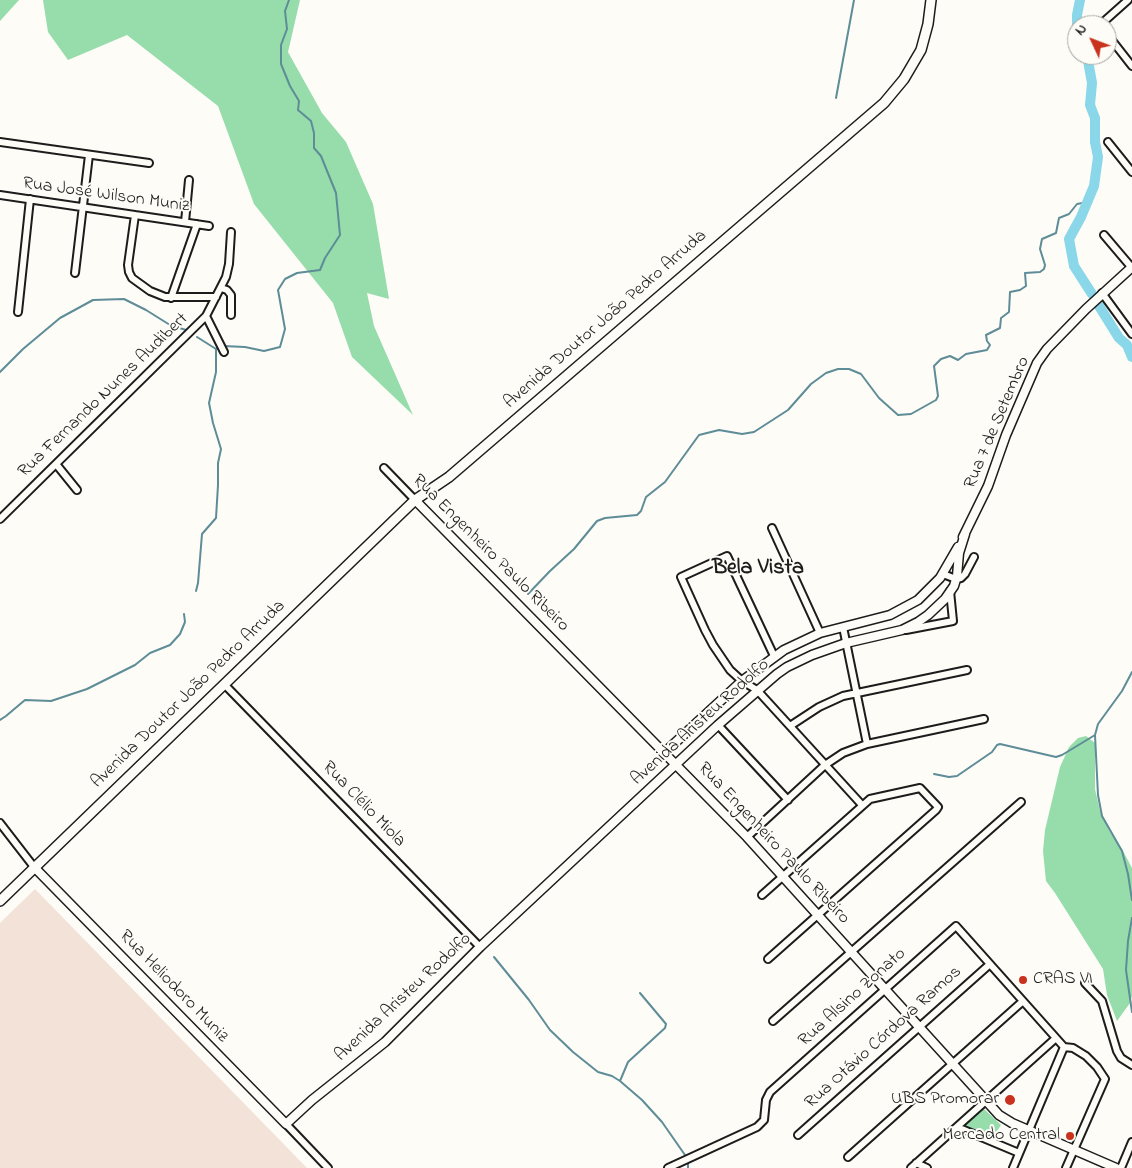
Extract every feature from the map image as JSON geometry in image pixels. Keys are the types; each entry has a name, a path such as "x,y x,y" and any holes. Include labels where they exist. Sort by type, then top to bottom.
{"main road":[{"name":"Avenida Doutor João Pedro Arruda","path":"0,901 401,513 415,506 415,500 429,496 884,103 904,79 923,44 931,0"}],"street":[{"path":"1111,15 1128,0"},
{"path":"1117,47 1132,66"},
{"path":"0,142 149,163"},
{"path":"1108,142 1132,172"},
{"path":"76,273 89,154"},
{"path":"185,222 189,180"},
{"name":"Rua José Wilson Muniz","path":"0,195 209,226"},
{"path":"18,312 30,199"},
{"path":"135,215 129,272 132,278 139,285 158,295 171,298 216,297"},
{"path":"171,298 197,224"},
{"path":"224,352 206,316 221,288 229,264 231,232"},
{"path":"1104,235 1132,267"},
{"name":"Rua 7 de Setembro","path":"965,534 988,486 1006,435 1037,363 1054,342 1102,293 1132,267"},
{"path":"221,288 227,290 232,295 232,315"},
{"path":"1102,293 1132,334"},
{"name":"Rua Fernando Nunes Audibert","path":"0,519 206,316"},
{"path":"56,464 77,490"},
{"name":"Rua Engenheiro Paulo Ribeiro","path":"384,468 747,837 1005,1119 1116,1168"},
{"path":"772,528 820,633"},
{"name":"Avenida Aristeu Rodolfo","path":"665,752 742,681 774,656 820,633 876,619 899,611 926,593 943,574 965,534"},
{"name":"Avenida Aristeu Rodolfo","path":"286,1124 312,1100 385,1042 480,947 718,725 777,674 800,660 846,643 892,633 923,619 950,592 956,579 959,553 965,534"},
{"path":"774,656 727,556 681,577 713,645 730,670 742,681 757,690 862,805"},
{"path":"943,574 956,579 961,578 974,557"},
{"path":"892,633 953,621 950,592"},
{"path":"843,627 867,744"},
{"path":"790,726 830,701 856,692 967,670"},
{"name":"Rua Clélio Miola","path":"224,684 480,947"},
{"path":"747,837 826,765 843,753 867,744 984,719"},
{"path":"718,725 788,800"},
{"path":"762,895 862,805 876,797 920,788 938,808 768,959"},
{"path":"773,1021 1021,802"},
{"name":"Rua Heliodoro Muniz","path":"0,823 34,868 328,1168"},
{"name":"Rua Alsino Zonato","path":"668,1168 757,1127 764,1120 766,1100 770,1092 956,926 990,964"},
{"path":"990,964 1064,1047 1074,1048 1086,1056 1105,1079 1066,1168"},
{"name":"Rua Otávio Córdova Ramos","path":"798,1135 990,964"},
{"path":"1085,982 1102,1002 1117,1051 1125,1061 1132,1065"},
{"path":"848,1157 1023,1001"},
{"path":"914,1166 1056,1038"},
{"path":"1013,1168 1064,1047"},
{"path":"957,1127 1019,1153"},
{"path":"1121,1168 1132,1142"},
{"path":"914,1166 927,1168"}],"shaded area":[{"path":"35,889 307,1168 0,1168 0,923"}],"green space":[{"path":"0,0 19,0 0,21"},
{"path":"43,0 300,0 288,52 322,113 346,142 373,204 389,299 367,293 374,326 413,415 352,357 333,303 254,204 218,106 127,35 68,60 48,32"},
{"path":"1086,736 1095,743 1095,789 1100,811 1110,832 1132,868 1132,996 1130,1003 1117,1021 1107,995 1103,969 1046,881 1043,851 1045,830 1060,767 1069,747 1078,738"},
{"path":"984,1109 1001,1125 992,1139 963,1127"}],"waterway":[{"path":"223,346 245,347 264,351 280,347 285,329 278,290 285,279 297,273 320,270 325,258 340,235 336,193 321,156 314,148 314,133 311,121 298,110 299,101 290,86 281,64 281,45 287,29 285,11 289,0"},
{"path":"836,98 854,0"},
{"path":"1077,15 1080,0"},
{"path":"1089,65 1092,83 1090,105 1095,118 1095,142 1098,157 1094,186 1069,239 1074,266 1092,294"},
{"path":"528,594 574,549 597,521 605,518 637,515 641,511 646,497 665,482 699,435 719,430 742,434 754,432 788,410 811,384 826,373 838,369 849,369 861,374 879,398 898,415 911,414 936,400 938,396 934,366 941,359 950,356 958,360 966,354 987,350 990,345 986,335 1000,328 1001,318 1009,312 1010,292 1020,290 1026,286 1025,273 1040,272 1044,269 1045,265 1040,249 1042,239 1056,233 1059,218 1069,214 1077,204 1088,202"},
{"path":"0,372 23,349 60,318 93,300 124,299 170,325 186,330"},
{"path":"1099,306 1119,338 1127,345 1132,357"},
{"path":"197,337 216,349 219,348"},
{"path":"196,591 202,534 216,518 218,463 221,449 209,403 216,372 216,349"},
{"path":"0,720 25,700 51,701 87,689 135,665 150,653 170,645 180,634 185,622 184,614"},
{"path":"1132,672 1122,691 1098,724 1095,735 1098,795 1102,816 1122,851 1132,900"},
{"path":"934,774 949,777 957,776 992,752 1000,744 1056,757 1095,735"},
{"path":"1132,918 1126,970 1132,1012"},
{"path":"494,957 529,1000 550,1030 598,1072 612,1076 620,1081 642,1100 662,1122 685,1155"},
{"path":"620,1081 628,1062 665,1028 666,1024 640,993"}],"place":[{"name":"CRAS VI","path":"1023,980"},
{"name":"UBS Promorar","path":"1010,1100"},
{"name":"Mercado Central","path":"1070,1136"}],"district":[{"name":"Bela Vista","path":"758,569"}]}
